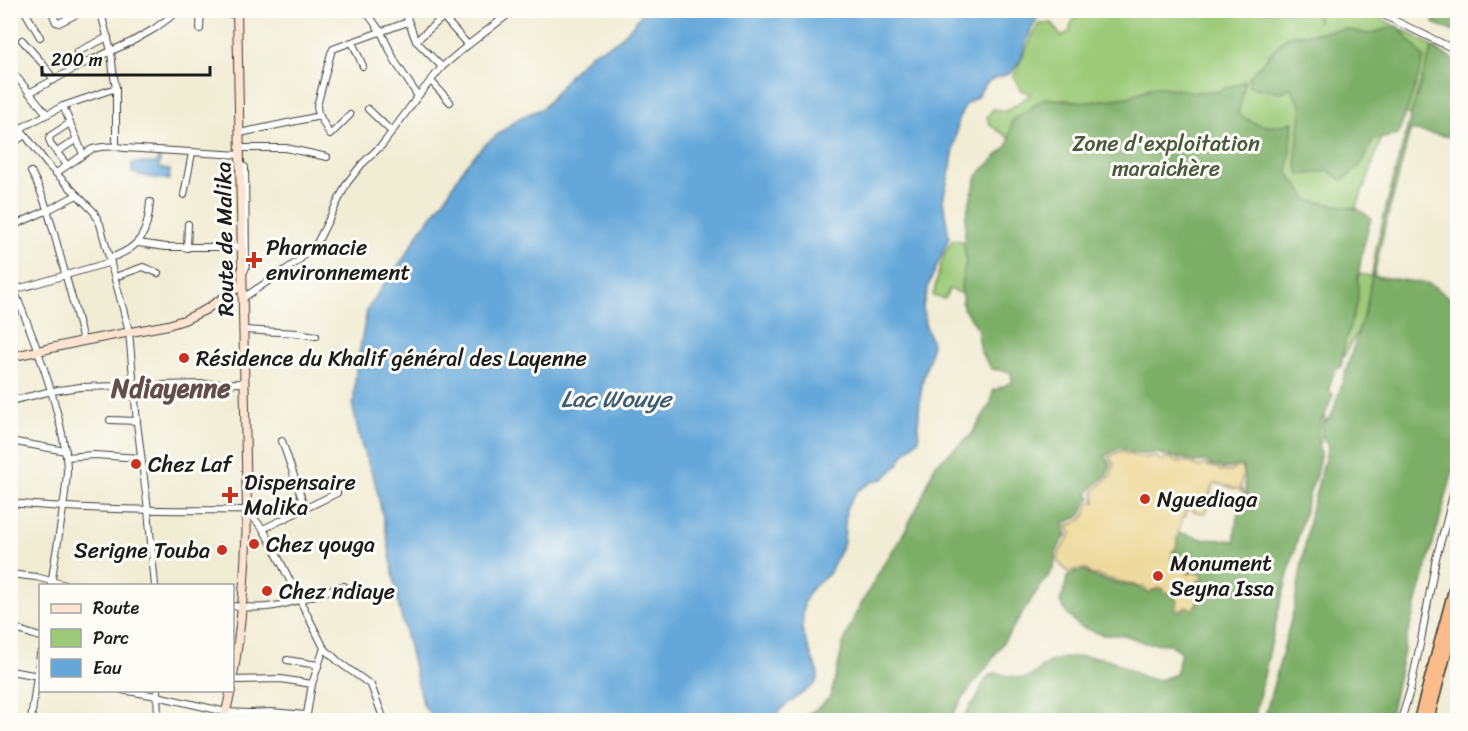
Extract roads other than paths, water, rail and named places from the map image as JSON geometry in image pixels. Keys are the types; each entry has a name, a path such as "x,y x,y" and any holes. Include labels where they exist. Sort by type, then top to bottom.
{"highway":[{"path":"1419,720 1458,574"},
{"path":"1428,720 1458,607"}],"main road":[{"name":"Route de Malika","path":"234,674 243,608 247,510 237,13"},
{"path":"10,357 129,331 168,325 205,310 242,285"},
{"path":"225,716 231,692"}],"street":[{"path":"24,10 40,36"},
{"path":"51,10 56,22 59,23 85,10"},
{"path":"99,10 108,37 116,88 116,146"},
{"path":"29,93 131,42 180,10"},
{"path":"200,29 202,10 237,13"},
{"path":"365,10 381,32 396,63 418,96"},
{"path":"404,10 416,41 442,67"},
{"path":"243,298 297,262 317,243 346,183 383,144 442,67 514,10"},
{"path":"1373,10 1458,51"},
{"path":"416,41 442,14 468,45"},
{"path":"350,115 330,135 317,110 330,53 333,49 408,22"},
{"path":"77,52 108,37"},
{"path":"22,40 54,80"},
{"path":"352,42 363,66"},
{"path":"11,72 47,114"},
{"path":"431,81 450,102"},
{"path":"21,128 63,106 116,88"},
{"path":"63,106 83,154"},
{"path":"368,109 392,132"},
{"path":"10,115 56,173 94,212 110,260 129,331 155,584"},
{"path":"240,133 320,116"},
{"path":"67,165 49,142 50,136 70,123"},
{"path":"10,145 25,135"},
{"path":"57,152 77,139"},
{"path":"56,173 92,149 116,146 240,156 286,148 327,157"},
{"path":"184,195 192,153"},
{"path":"240,156 245,167 246,200 246,267 242,275"},
{"path":"31,172 48,210 83,341"},
{"path":"10,227 77,195"},
{"path":"10,574 28,575 51,584 67,471 66,454 52,391 12,286 65,275 110,260 126,252 138,243 145,230 150,201"},
{"path":"187,248 188,224"},
{"path":"138,243 187,248 242,247"},
{"path":"115,278 143,267 158,273"},
{"path":"244,330 316,336"},
{"path":"10,401 81,387 245,382"},
{"path":"110,420 137,421"},
{"path":"10,441 66,454 141,458"},
{"path":"282,441 305,508"},
{"path":"1401,720 1419,651 1436,558 1458,475"},
{"path":"263,529 337,493"},
{"path":"10,503 148,510 247,510 263,529 324,648 370,685 384,720"},
{"path":"234,606 267,608 344,586"},
{"path":"10,625 39,637"},
{"path":"158,720 157,693 225,716 271,712 306,718 312,684 324,648"},
{"path":"287,660 318,665"},
{"path":"10,671 38,676 31,720"},
{"path":"234,681 281,679 312,684"}],"water":[{"name":"Lac Wouye","path":"644,10 1041,11 1029,34 1021,59 1011,73 990,80 977,97 966,104 959,118 943,200 949,238 929,284 923,306 925,324 932,343 920,400 919,439 883,479 872,482 857,491 846,509 844,542 829,574 811,589 804,603 802,630 818,673 815,684 781,709 774,720 434,720 423,704 398,603 375,482 361,444 353,408 356,370 367,310 420,231 446,197 464,167 483,146 519,118 543,108 590,54 617,41"},
{"path":"158,155 161,155 159,168 170,170 169,180 132,173 132,163 157,163"}],"place":[{"name":"Pharmacie environnement","path":"254,260"},
{"name":"Résidence du Khalif général des Layenne","path":"184,358"},
{"name":"Chez Laf","path":"136,464"},
{"name":"Dispensaire Malika","path":"230,495"},
{"name":"Nguediaga","path":"1145,499"},
{"name":"Chez youga","path":"254,544"},
{"name":"Serigne Touba","path":"222,550"},
{"name":"Monument Seyna Issa","path":"1158,576"},
{"name":"Chez ndiaye","path":"267,591"}],"district":[{"name":"Ndiayenne","path":"171,388"}],"park label":[{"name":"Zone d'exploitation maraichère","path":"1166,156"}]}
